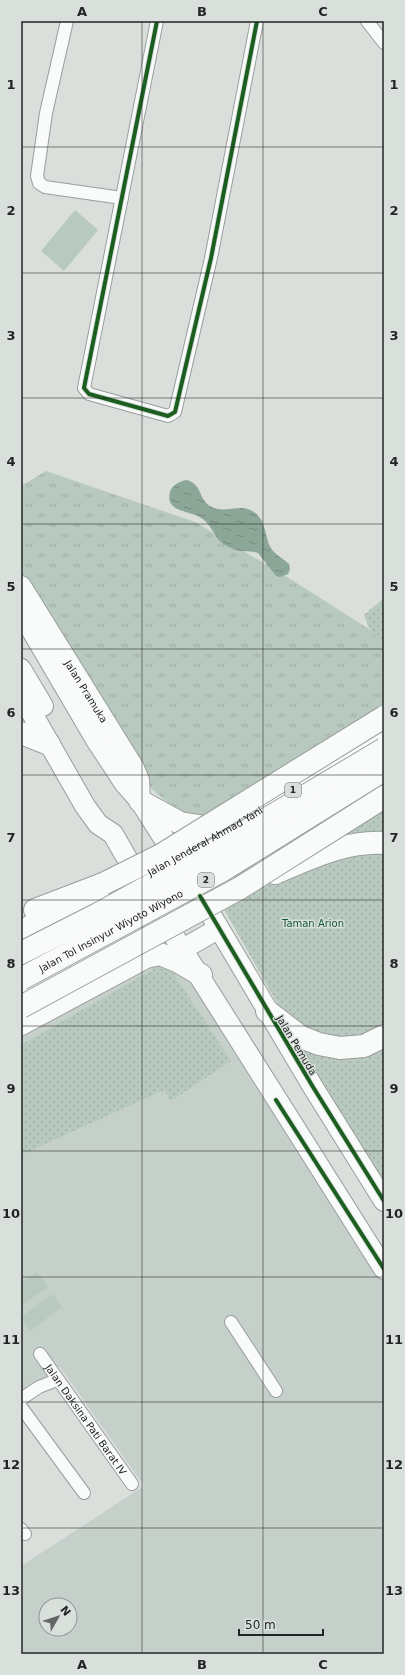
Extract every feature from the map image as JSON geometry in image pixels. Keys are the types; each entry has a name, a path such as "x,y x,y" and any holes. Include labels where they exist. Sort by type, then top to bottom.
{"highway":[{"path":"21,932 102,884 161,855 384,717"},
{"name":"Jalan Jenderal Ahmad Yani","path":"21,943 226,829 384,732"},
{"path":"21,733 49,744"},
{"name":"Jalan Tol Insinyur Wiyoto Wiyono","path":"21,953 98,914 211,852 384,749"},
{"name":"Jalan Tol Insinyur Wiyoto Wiyono","path":"21,979 223,870 384,770"},
{"path":"21,992 200,896 384,789"},
{"path":"21,1007 240,888 384,797"},
{"path":"140,801 180,823 226,829"},
{"path":"240,888 337,848 365,842 384,842"},
{"path":"21,916 102,884"},
{"path":"21,1024 146,957 160,954 177,961 200,975"},
{"path":"267,1011 301,1037 319,1044 340,1048 364,1046 384,1036"}],"main road":[{"name":"Jalan Pramuka","path":"21,586 134,768 139,780 140,801"},
{"name":"Jalan Pramuka","path":"21,612 96,740 124,784 140,801 200,896"},
{"path":"21,669 102,807 112,834 138,879 200,975 276,1100 384,1269"},
{"path":"21,694 91,815 98,824 112,834"},
{"name":"Jalan Pemuda","path":"200,896 267,1011 384,1201"},
{"path":"183,949 218,929"}],"street":[{"path":"67,21 46,113 37,176 39,183 45,187 122,198"},
{"path":"157,21 84,388 89,394 168,416 175,412 211,258 257,21"},
{"path":"367,21 384,42"},
{"path":"231,1322 276,1391"},
{"name":"Jalan Daksina Pati Barat IV","path":"40,1354 132,1484"},
{"path":"21,1399 39,1387 57,1380"},
{"path":"21,1406 84,1493"}],"shaded area":[{"path":"146,957 180,962 384,1269 384,1654 21,1654 21,1566 144,1486 60,1367 21,1394 21,1025"}],"green space":[{"path":"75,210 98,230 64,271 41,251"},
{"path":"46,471 195,522 292,580 372,631 384,648 384,710 208,821 185,813 171,805 152,789 21,574 21,486"},
{"path":"384,598 384,648 368,626 364,615"},
{"name":"Taman Arion","path":"384,797 384,1192 217,897"},
{"path":"166,962 231,1061 171,1101 164,1090 21,1155 21,1045"},
{"path":"37,1272 48,1287 21,1306 21,1283"},
{"path":"53,1294 62,1307 30,1331 21,1317"}],"water":[{"path":"186,480 198,488 206,503 210,506 221,509 243,508 254,512 263,524 271,548 289,564 290,569 288,574 280,577 276,576 258,553 234,550 218,539 204,520 194,514 175,508 169,499 170,492 172,487 176,484"}],"cycle path":[{"path":"157,21 84,388 89,394 168,416 175,412 211,258 257,21"},
{"path":"200,896 313,1087 384,1201"},
{"path":"276,1100 384,1269"}]}
